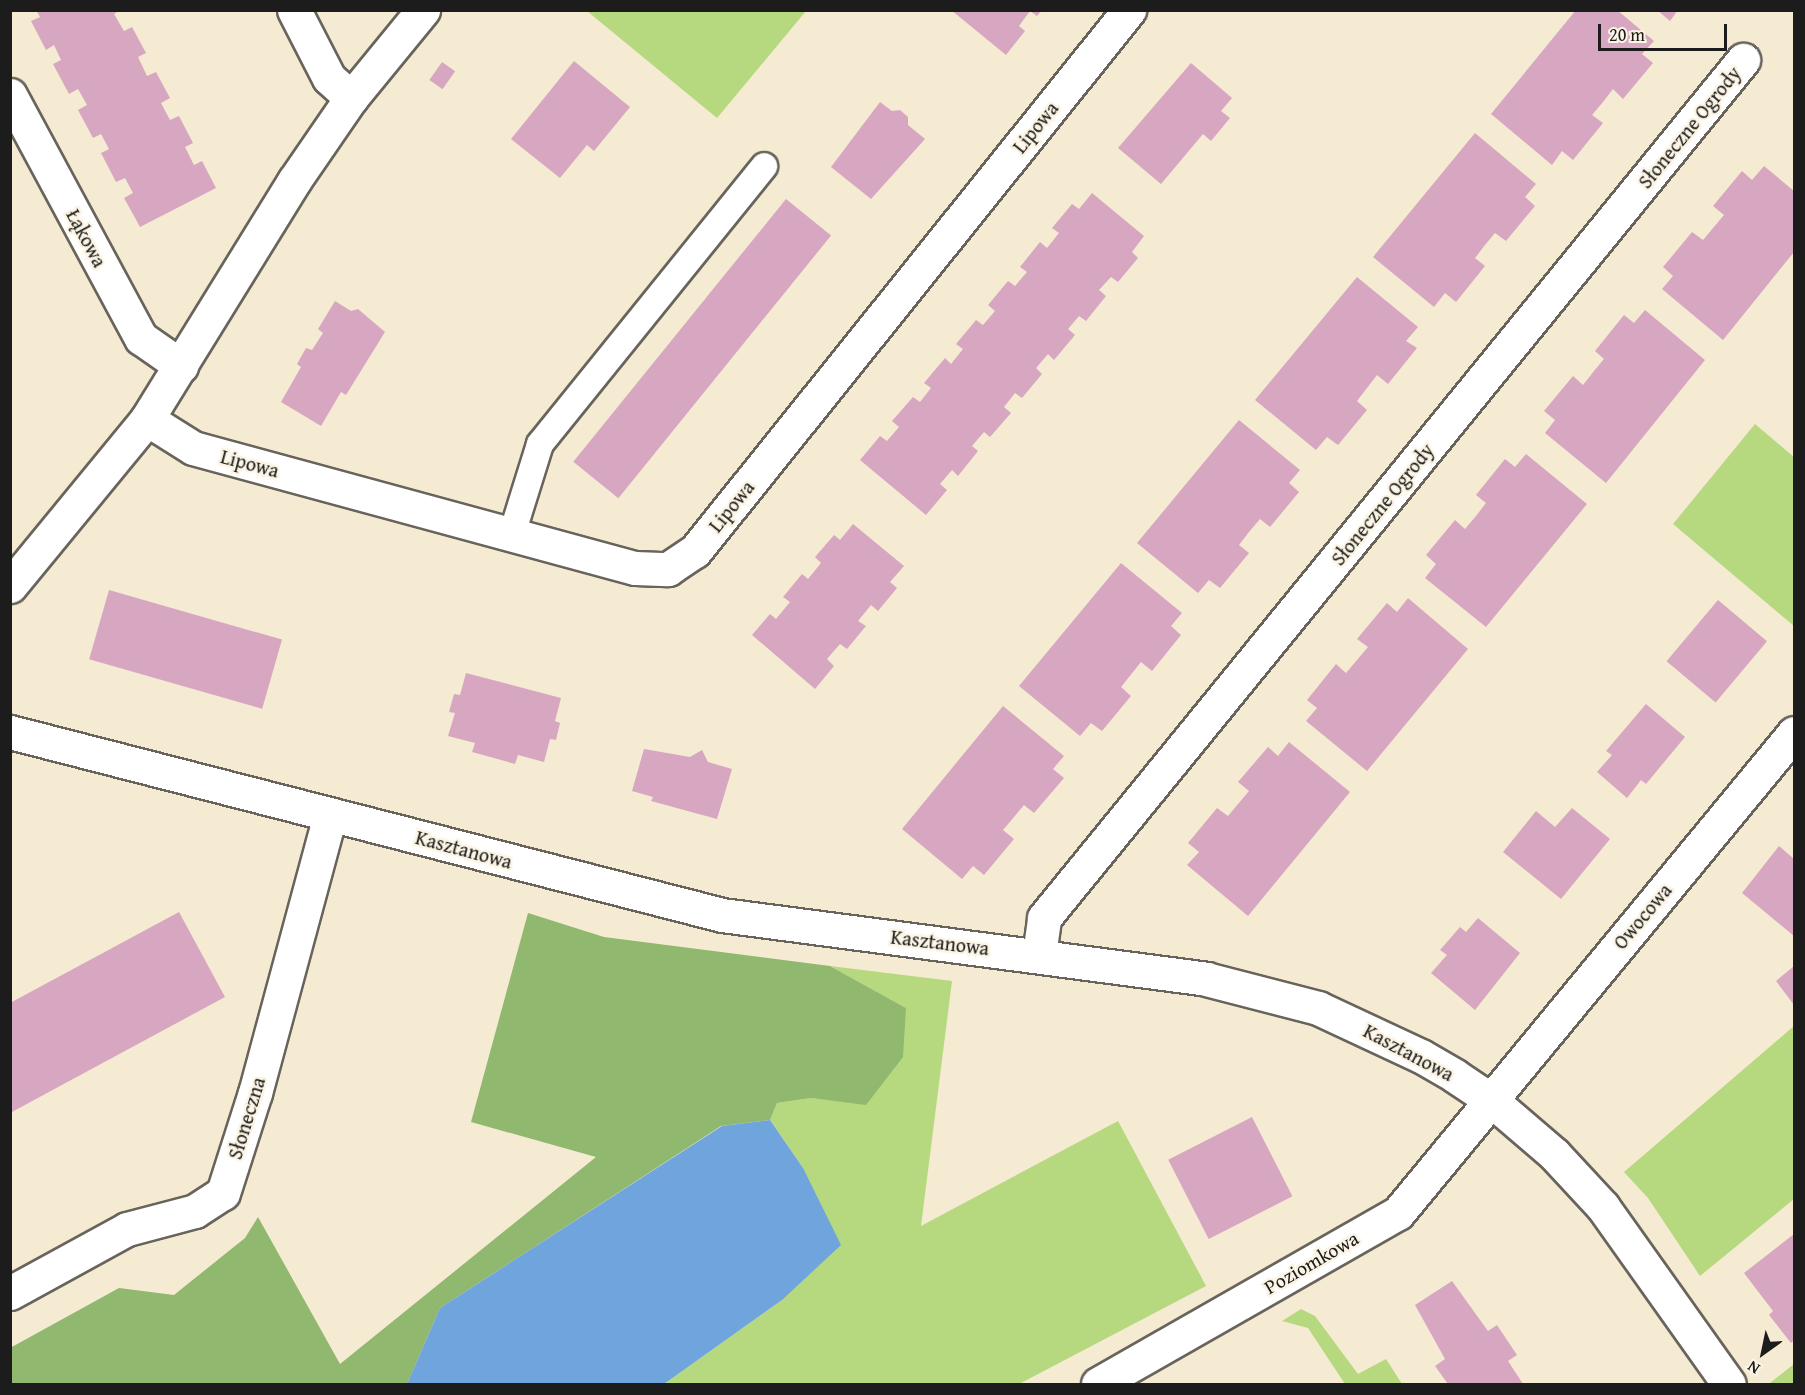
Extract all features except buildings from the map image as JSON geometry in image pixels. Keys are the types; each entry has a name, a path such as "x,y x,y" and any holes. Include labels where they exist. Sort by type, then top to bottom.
{"street":[{"path":"294,10 329,78 351,98"},
{"path":"10,585 147,419 294,181 351,98 423,10"},
{"name":"Lipowa","path":"147,419 193,448 635,568 668,569 695,551 1129,10"},
{"name":"Słoneczne Ogrody","path":"1039,955 1044,918 1743,60"},
{"name":"Łąkowa","path":"10,95 141,338 181,366"},
{"name":"Kasztanowa","path":"10,732 722,915 1039,955 1206,979 1318,1008 1421,1056 1491,1100 1554,1154 1603,1207 1729,1384"},
{"name":"Owocowa","path":"1491,1100 1794,733"},
{"name":"Słoneczna","path":"10,1293 127,1229 195,1211 223,1193 255,1093 330,815"},
{"name":"Poziomkowa","path":"1098,1384 1398,1212 1491,1100"}],"lane":[{"path":"512,534 540,444 764,166"}],"green space":[{"path":"587,11 806,11 717,118"},
{"path":"1755,424 1794,457 1794,626 1673,524"},
{"path":"528,913 604,937 830,966 906,1008 903,1057 866,1105 811,1098 777,1103 770,1120 721,1126 440,1308 407,1384 11,1384 10,1348 119,1288 174,1295 245,1238 258,1217 340,1364 596,1157 471,1122"},
{"path":"830,966 952,981 921,1226 1118,1121 1206,1286 1019,1384 664,1384 782,1300 803,1168 770,1120 777,1103 811,1098 867,1104 906,1008"},
{"path":"1794,1026 1794,1199 1700,1276 1648,1198 1624,1172"},
{"path":"1301,1309 1315,1316 1358,1374 1386,1359 1402,1384 1345,1384 1308,1328 1282,1321"},
{"path":"1794,1364 1794,1384 1770,1383"}],"water":[{"path":"770,1120 803,1168 841,1245 782,1300 664,1384 407,1384 440,1308 722,1126"}]}
